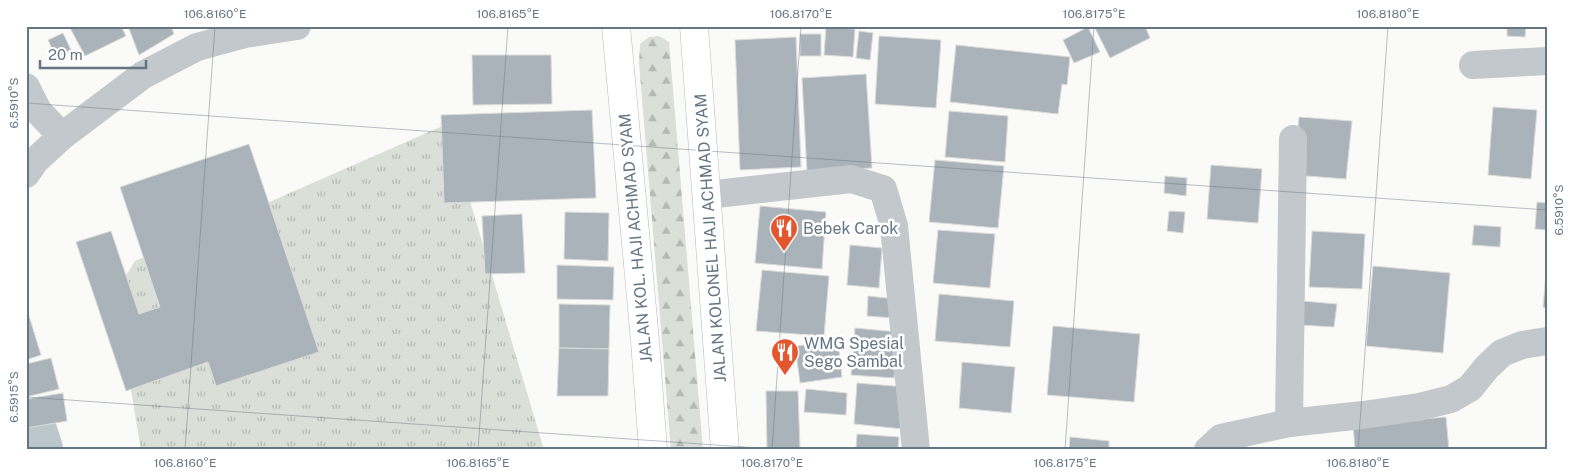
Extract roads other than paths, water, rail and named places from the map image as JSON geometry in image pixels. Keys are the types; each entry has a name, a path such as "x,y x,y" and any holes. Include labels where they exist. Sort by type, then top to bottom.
{"main road":[{"name":"JALAN KOL. HAJI ACHMAD SYAM","path":"616,26 645,341 653,450"},
{"name":"JALAN KOLONEL HAJI ACHMAD SYAM","path":"694,26 725,450"}],"street":[{"path":"26,174 35,161 62,136 143,75 197,47 245,34 297,26"},
{"path":"1473,65 1547,61"},
{"path":"26,86 38,111 62,136"},
{"path":"1289,423 1293,139"},
{"path":"707,195 851,179 883,189 894,226 916,450"},
{"path":"1208,450 1221,438 1289,423 1373,414 1451,399 1470,388 1487,367 1502,353 1522,345 1547,341"}],"waterway":[{"path":"26,435 31,450"}],"place":[{"name":"Bebek Carok","path":"784,252"},
{"name":"WMG Spesial Sego Sambal","path":"785,376"}]}
